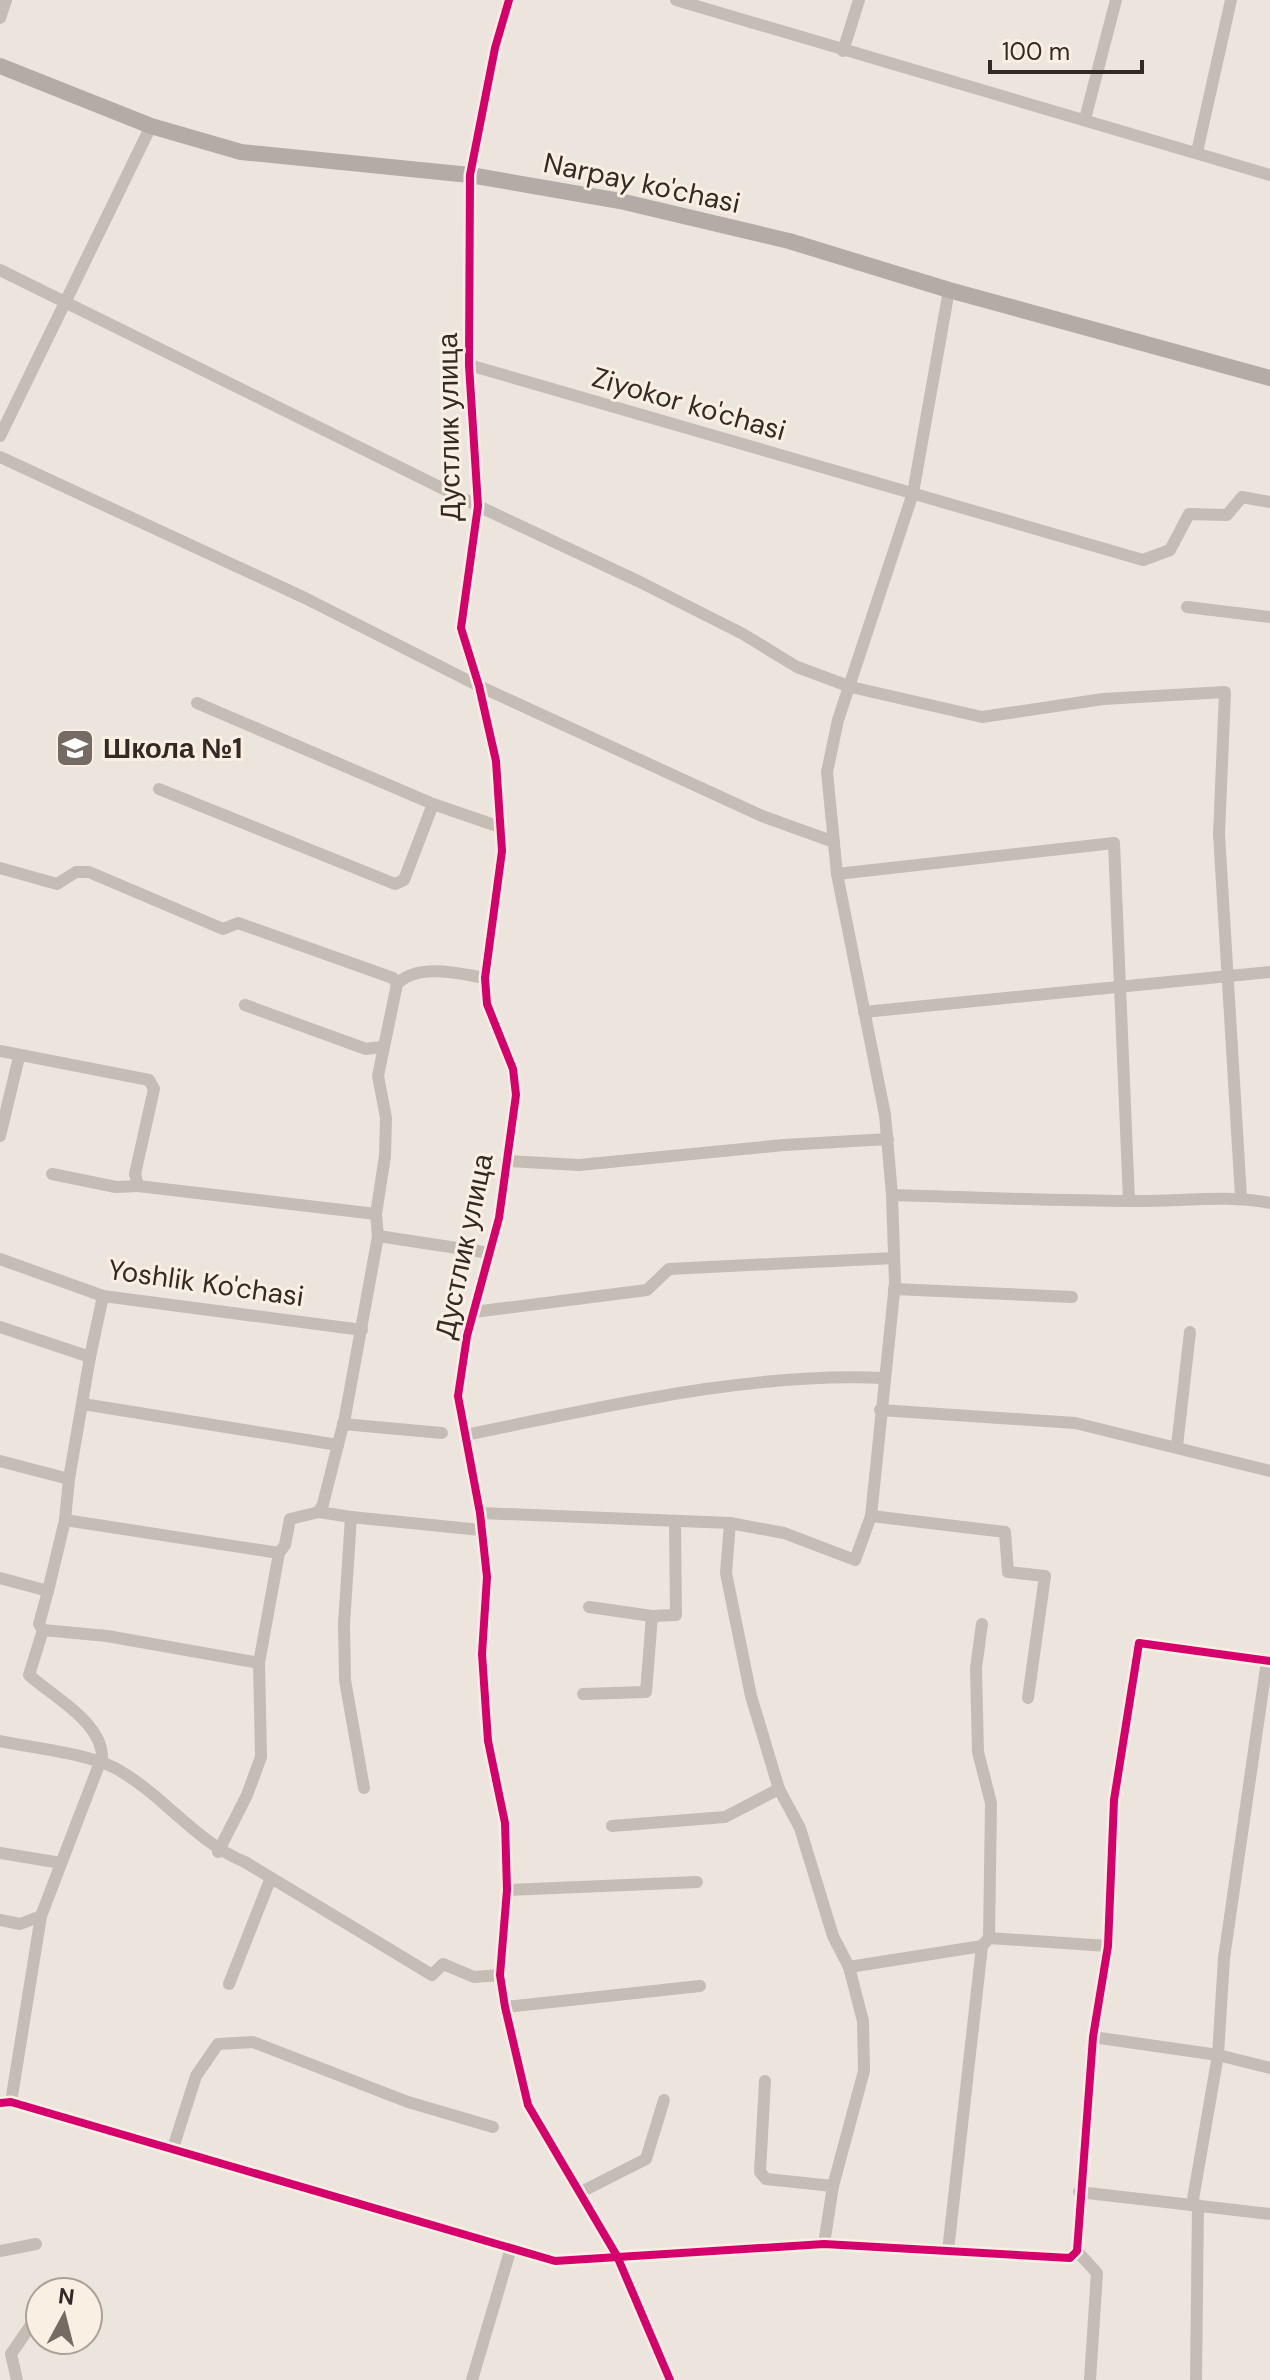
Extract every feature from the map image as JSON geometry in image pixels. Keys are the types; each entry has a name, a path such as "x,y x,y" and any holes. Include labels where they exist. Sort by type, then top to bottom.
{"main road":[{"name":"Narpay ko'chasi","path":"0,66 151,126 241,152 470,175 620,201 789,241 949,290 1270,378"}],"street":[{"path":"0,18 6,0"},
{"name":"Дустлик улица","path":"509,0 495,48 470,175 469,365 478,506 461,628 479,686 496,761 502,851 485,978 487,1004 513,1069 516,1095 490,1253 474,1312 458,1396 480,1513 487,1577 482,1654 488,1741 505,1823 507,1890 500,1975 505,2007 528,2105 617,2256 670,2380"},
{"path":"676,0 1270,175"},
{"path":"843,51 859,0"},
{"path":"1085,119 1116,0"},
{"path":"1197,152 1231,0"},
{"path":"0,436 151,126"},
{"path":"0,270 731,628 797,667 851,687 982,717 1103,699 1225,692 1219,834 1241,1197"},
{"path":"480,1513 730,1523 784,1533 855,1560 871,1516 894,1289 892,1195 888,1139 837,874 827,772 838,720 913,493 949,290"},
{"name":"Ziyokor ko'chasi","path":"469,365 1143,560 1170,550 1189,514 1227,515 1242,497 1270,502"},
{"path":"0,457 305,598 479,686 762,816 834,842"},
{"path":"1187,607 1270,617"},
{"path":"197,703 433,804 500,827"},
{"path":"159,789 395,884 404,880 433,804"},
{"path":"837,874 1114,843 1129,1201"},
{"path":"0,868 57,884 76,872 89,872 200,921 223,929 238,923 393,978 397,984"},
{"path":"319,1512 343,1424 378,1236 376,1214 385,1156 386,1118 378,1076 381,1047 397,984 406,974 423,972 485,978"},
{"path":"864,1012 1121,984 1270,972"},
{"path":"245,1005 366,1049 381,1047"},
{"path":"0,1051 149,1080 154,1089 135,1174 138,1186"},
{"path":"0,1136 19,1057"},
{"path":"506,1161 579,1165 784,1145 888,1139"},
{"path":"52,1174 116,1187 138,1186 376,1214"},
{"path":"892,1195 1129,1201 1223,1201 1241,1197 1270,1203"},
{"path":"378,1236 490,1253"},
{"path":"474,1312 647,1290 669,1269 894,1258"},
{"name":"Yoshlik Ko'chasi","path":"0,1259 103,1296 362,1330"},
{"path":"894,1289 1072,1297"},
{"path":"43,1630 39,1624 65,1520 69,1479 103,1296"},
{"path":"0,1327 90,1357"},
{"path":"1177,1446 1190,1332"},
{"path":"465,1435 612,1406 798,1378 883,1378"},
{"path":"83,1404 338,1445"},
{"path":"880,1410 1075,1423 1270,1471"},
{"path":"343,1424 442,1433"},
{"path":"0,1461 69,1479"},
{"path":"218,1852 261,1757 259,1663 279,1553 285,1545 290,1519 319,1512 481,1530"},
{"path":"871,1516 1005,1532 1008,1572 1045,1576 1028,1698"},
{"path":"351,1517 345,1680 364,1788"},
{"path":"65,1520 279,1553"},
{"path":"589,1607 652,1616 676,1615 675,1522"},
{"path":"730,1523 726,1573 751,1696 779,1789 800,1828 833,1936 849,1967 863,2021 864,2071 833,2186 824,2244"},
{"path":"0,1578 48,1591"},
{"path":"583,1694 646,1692 652,1616"},
{"path":"948,2251 986,1942 991,1803 978,1752 976,1682 982,1624"},
{"path":"43,1630 107,1636 259,1663"},
{"path":"43,1630 29,1675 89,1727 102,1750 41,1916 6,2103 173,2148 555,2261 824,2244 1070,2258 1077,2251 1079,2192 1093,2037 1108,1946 1114,1800 1139,1643 1268,1661 1224,1958 1218,2055 1195,2205 1196,2380"},
{"path":"0,1741 114,1768 164,1803 218,1852 245,1862 270,1880 432,1975 443,1964 474,1977 500,1975"},
{"path":"612,1826 725,1817 779,1789"},
{"path":"0,1853 61,1863"},
{"path":"229,1984 270,1880"},
{"path":"507,1890 697,1882"},
{"path":"0,1920 20,1924 41,1916"},
{"path":"849,1967 986,1942 1108,1946"},
{"path":"505,2007 700,1986"},
{"path":"1093,2037 1218,2055 1270,2068"},
{"path":"173,2148 196,2076 218,2044 253,2042 408,2102 493,2127"},
{"path":"765,2081 760,2172 766,2179 833,2186"},
{"path":"581,2192 646,2159 664,2100"},
{"path":"1079,2192 1270,2214"},
{"path":"0,2251 36,2244"},
{"path":"472,2380 511,2248"},
{"path":"1077,2251 1097,2273 1090,2380"},
{"path":"17,2380 11,2354 24,2335"}],"cycle path":[{"path":"509,0 495,48 470,175 469,365 478,506 461,628 479,686 496,761 502,851 485,978 487,1004 513,1069 516,1095 499,1218 467,1336 458,1396 480,1513 487,1577 482,1654 488,1741 505,1823 507,1890 500,1975 505,2007 528,2105 617,2256 670,2380"},
{"path":"0,2103 11,2102 555,2261 824,2244 1070,2258 1077,2251 1093,2037 1108,1946 1114,1800 1139,1643 1270,1661"}],"place":[{"name":"Школа №1","path":"75,748"}]}
